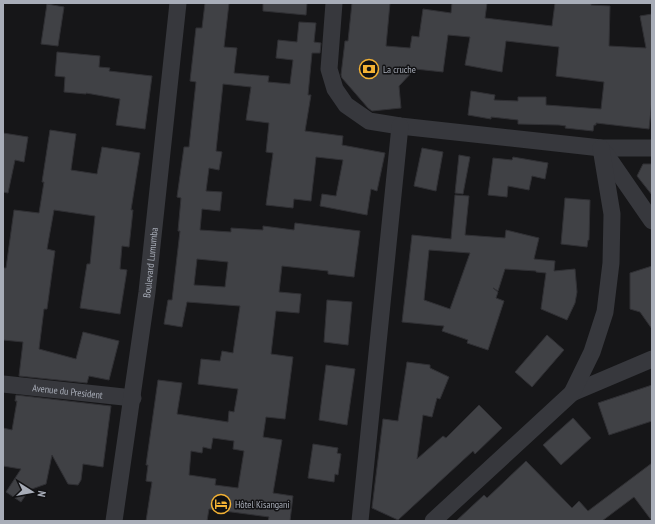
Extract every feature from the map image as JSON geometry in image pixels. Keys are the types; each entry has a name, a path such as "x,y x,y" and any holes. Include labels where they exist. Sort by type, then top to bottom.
{"street":[{"name":"Boulevard Lumumba","path":"114,521 133,398 148,284 178,3"},
{"path":"334,3 329,69 335,89 346,105 369,121 400,126 601,148 652,148"},
{"path":"360,521 400,126"},
{"path":"601,148 652,221"},
{"path":"572,393 592,352 605,312 611,263 612,214 601,148"},
{"path":"433,521 572,393 652,359"},
{"name":"Avenue du President","path":"3,384 133,398"}],"building":[{"path":"205,3 229,3 224,47 237,48 234,73 269,76 268,82 290,84 293,60 276,58 278,40 297,42 299,22 316,23 314,42 321,43 320,53 312,53 308,95 311,95 305,131 343,136 342,145 385,153 377,191 371,189 367,215 320,206 322,194 336,196 343,160 316,157 311,201 294,199 293,208 266,205 273,153 266,152 269,123 246,120 251,87 223,84 216,151 222,152 219,170 209,168 206,191 222,192 220,211 202,209 200,230 231,232 231,228 263,230 263,226 294,230 295,223 360,231 354,277 328,274 328,271 282,266 279,292 301,294 299,313 276,311 271,354 293,357 285,419 266,417 263,437 282,440 273,493 293,496 290,521 268,521 269,517 209,509 207,521 146,521 152,482 146,481 148,465 146,465 158,380 182,383 177,414 228,422 229,411 234,412 238,389 198,384 201,359 220,361 222,351 233,353 240,306 187,302 182,327 164,324 168,300 172,300 180,231 178,231 181,198 177,197 184,147 189,147 196,82 190,81 196,28 202,28","holes":["197,259 228,262 225,287 194,285","213,438 234,441 233,449 244,451 238,488 215,485 216,479 189,475 191,451 202,453 203,447 211,449"]},
{"path":"263,3 307,3 306,15 263,11"},
{"path":"352,3 390,3 386,46 410,48 412,36 419,37 423,9 451,13 452,3 487,3 485,18 552,26 555,3 591,3 591,5 610,6 609,46 646,48 640,16 652,14 652,100 649,129 596,123 593,131 565,128 566,126 559,125 518,124 518,120 491,117 491,119 468,115 471,91 495,95 494,100 518,101 518,97 546,97 546,105 601,109 604,82 556,76 559,47 506,41 502,72 465,65 470,37 448,35 443,72 415,69 399,86 401,108 372,111 341,75 345,41 348,41"},
{"path":"47,4 64,7 58,46 41,44"},
{"path":"57,52 100,56 99,67 110,68 109,71 152,76 145,129 116,125 120,99 86,93 64,92 65,77 55,76"},
{"path":"50,130 76,134 71,170 97,174 102,147 140,153 131,210 133,210 129,247 122,246 120,269 127,270 120,314 80,308 87,264 90,264 95,216 54,210 47,249 55,251 47,309 44,309 39,349 76,359 83,332 119,341 109,380 89,376 87,383 19,376 23,342 3,340 3,268 6,268 14,210 39,213"},
{"path":"3,133 28,137 24,162 15,160 8,193 3,192"},
{"path":"422,148 443,152 436,191 414,186"},
{"path":"459,155 470,157 463,194 455,193"},
{"path":"513,157 548,163 545,179 532,176 529,190 508,186 507,197 488,195 493,158 512,160"},
{"path":"643,164 652,164 652,195 637,176"},
{"path":"455,195 469,196 465,235 505,238 506,230 539,238 534,259 555,261 554,271 575,269 577,292 575,303 567,320 541,309 546,273 505,269 498,291 493,288 498,292 496,298 504,301 488,350 467,343 468,340 442,331 444,326 402,322 412,235 451,239","holes":["429,250 470,253 450,309 424,300"]},
{"path":"565,198 590,200 589,240 587,247 561,244"},
{"path":"652,266 652,329 640,312 630,309 630,273"},
{"path":"327,300 352,302 348,345 324,342"},
{"path":"547,335 564,350 532,387 515,372"},
{"path":"407,362 430,365 430,368 449,377 440,399 437,398 432,417 423,415 417,459 443,436 446,438 479,405 502,428 475,454 473,451 398,520 372,508 383,419 398,421"},
{"path":"326,365 355,369 347,425 319,420"},
{"path":"652,385 652,421 609,435 598,403"},
{"path":"16,395 111,406 103,467 83,464 81,480 78,485 68,484 52,455 46,484 29,490 21,502 6,492 21,469 3,466 3,428 12,430 17,401 15,401"},
{"path":"573,418 591,438 561,465 543,445"},
{"path":"313,444 338,448 337,453 341,454 338,475 335,474 334,482 308,478"},
{"path":"526,461 572,508 579,501 588,511 652,463 652,521 634,497 602,521 456,521 484,495 487,498"}],"place":[{"name":"La cruche","path":"369,69"},
{"name":"Hôtel Kisangani","path":"221,504"}]}
